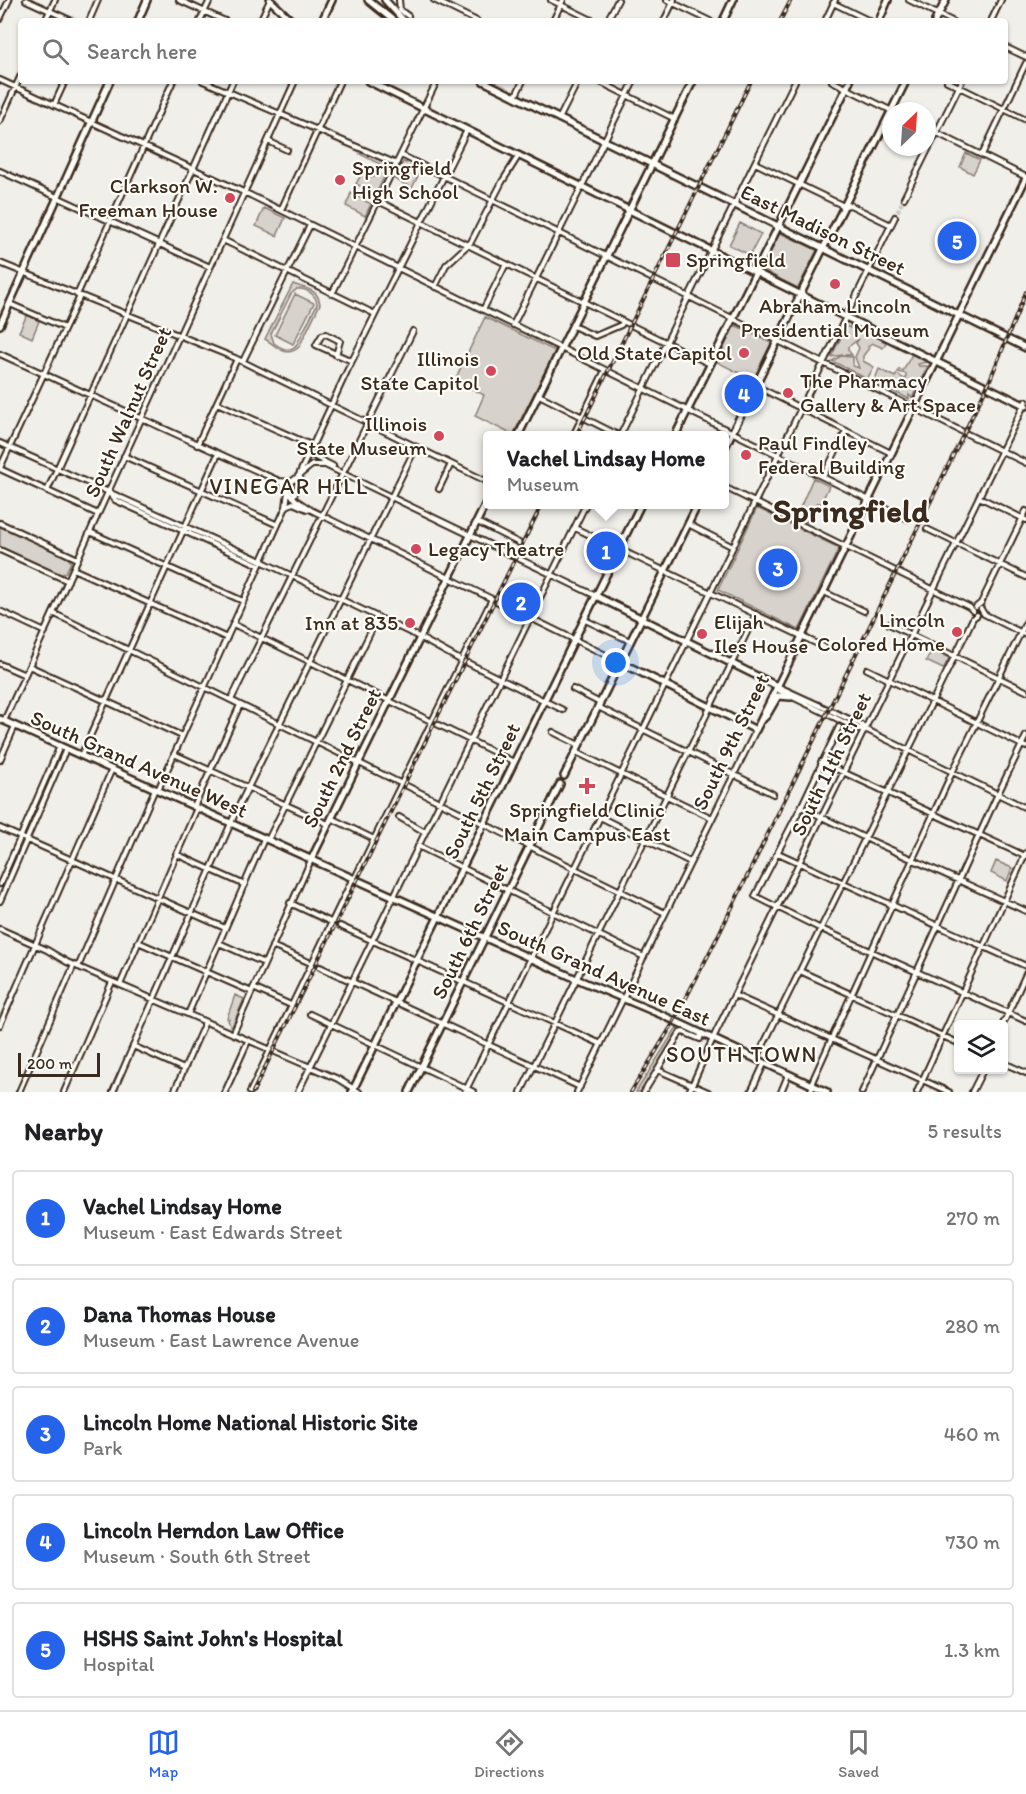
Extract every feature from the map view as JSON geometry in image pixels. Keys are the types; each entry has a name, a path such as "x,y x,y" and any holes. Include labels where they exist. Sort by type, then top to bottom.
{"main road":[{"path":"139,18 147,0"},
{"path":"270,0 289,18"},
{"path":"323,18 332,0"},
{"path":"386,0 405,18"},
{"path":"724,18 733,0"},
{"path":"880,18 888,0"},
{"path":"937,18 946,0"},
{"path":"370,1 389,18"},
{"path":"0,326 110,84"},
{"path":"374,84 1025,404"},
{"name":"East Madison Street","path":"489,84 1026,348"},
{"path":"520,431 692,84"},
{"path":"677,431 848,84"},
{"path":"896,102 905,84"},
{"path":"729,440 882,131"},
{"name":"South 9th Street","path":"756,730 1026,177"},
{"name":"South 2nd Street","path":"311,860 483,509"},
{"name":"South 5th Street","path":"355,1091 396,1002 639,509"},
{"path":"564,776 696,509"},
{"path":"596,596 777,686"},
{"path":"620,662 756,730"},
{"path":"760,721 767,715 777,697 781,695 790,697"},
{"name":"South Grand Avenue West","path":"2,720 266,840"},
{"name":"South 6th Street","path":"409,1092 560,784"},
{"name":"South Grand Avenue East","path":"266,840 365,886 662,1015 788,1075 812,1089 827,1092"}],"street":[{"path":"0,19 9,0"},
{"path":"26,0 65,18"},
{"path":"46,18 55,0"},
{"path":"90,18 98,0"},
{"path":"179,0 219,18"},
{"path":"201,18 210,0"},
{"path":"261,18 270,0"},
{"path":"386,0 392,2 398,0 400,10 405,18"},
{"path":"434,0 471,18"},
{"path":"551,0 562,2 589,18"},
{"path":"609,18 618,0"},
{"path":"667,0 674,1 705,18"},
{"path":"909,0 946,18"},
{"path":"992,18 1001,0"},
{"path":"666,18 674,1"},
{"path":"554,18 562,2"},
{"path":"826,18 834,2 864,18"},
{"path":"1008,48 1026,57"},
{"path":"981,155 1026,63"},
{"path":"0,80 281,210 729,431"},
{"path":"0,122 18,81"},
{"path":"54,105 64,84"},
{"path":"98,514 0,469 65,328 172,84"},
{"path":"210,84 397,164"},
{"path":"47,491 232,84"},
{"name":"South Walnut Street","path":"2,720 45,632 294,84"},
{"path":"281,210 339,84"},
{"path":"332,294 436,84"},
{"path":"515,97 522,84"},
{"path":"559,119 576,84"},
{"path":"604,84 675,119"},
{"path":"513,325 632,84"},
{"path":"622,431 794,84"},
{"path":"838,84 882,106"},
{"path":"953,84 1026,120"},
{"path":"960,84 936,132 1026,177"},
{"path":"298,478 375,314 466,130"},
{"path":"268,141 286,150"},
{"path":"401,155 1026,463"},
{"path":"435,287 447,264 468,245 519,155"},
{"path":"904,198 924,156"},
{"path":"754,163 844,206 849,205 891,225"},
{"path":"0,171 210,267"},
{"path":"378,201 710,364"},
{"path":"466,1090 895,217"},
{"path":"243,361 310,225"},
{"path":"223,240 375,314"},
{"path":"0,263 243,361 483,480"},
{"path":"483,310 506,264"},
{"path":"10,304 65,328"},
{"path":"573,326 595,336 619,326 623,321"},
{"path":"231,700 413,331"},
{"path":"336,355 340,341 322,335 316,345 336,355 352,362"},
{"path":"0,354 279,481 289,483 315,464 322,464 342,472"},
{"path":"197,445 237,359"},
{"path":"575,431 605,370"},
{"path":"756,386 891,453"},
{"path":"538,395 611,431"},
{"path":"217,403 313,446"},
{"name":"South 11th Street","path":"689,1092 712,1040 1025,404"},
{"path":"729,431 908,519"},
{"path":"823,477 846,431"},
{"path":"0,443 341,599 462,661"},
{"path":"112,1092 231,824 416,447"},
{"path":"81,756 218,454"},
{"path":"309,454 596,596"},
{"path":"124,456 278,525"},
{"path":"439,489 451,464"},
{"path":"293,497 301,481 298,478"},
{"path":"279,481 293,497 311,510"},
{"path":"729,489 1024,634"},
{"path":"19,1092 278,525 286,507 288,490"},
{"path":"979,497 1024,519"},
{"path":"286,507 293,503 322,515 620,662"},
{"path":"298,1092 584,509"},
{"path":"756,1060 1026,511"},
{"path":"476,522 519,543"},
{"path":"0,523 78,559"},
{"path":"688,524 733,547"},
{"path":"575,528 824,648"},
{"path":"927,529 1026,577"},
{"path":"90,532 243,601"},
{"path":"0,550 68,581"},
{"path":"73,569 227,638"},
{"path":"823,591 864,611"},
{"path":"250,1092 333,923 352,878 404,785 492,599"},
{"path":"0,611 45,632"},
{"path":"53,613 665,913"},
{"path":"521,1092 756,614"},
{"path":"188,1014 266,840 286,805 378,618"},
{"path":"585,620 630,642"},
{"path":"812,1089 812,1082 933,814 999,678 1024,634 1026,622"},
{"path":"233,624 514,762"},
{"path":"889,624 1026,691"},
{"path":"468,663 563,710"},
{"path":"0,664 25,675"},
{"path":"29,666 183,736"},
{"path":"867,669 1024,746"},
{"path":"777,686 780,691 790,697 858,729 865,729"},
{"path":"777,686 860,724 865,729 1026,808"},
{"path":"573,689 643,730 773,794"},
{"path":"120,985 240,705"},
{"path":"0,760 15,726"},
{"path":"838,727 801,807 755,896 1026,1021"},
{"name":"South 9th Street","path":"577,1092 756,730"},
{"path":"553,732 579,745"},
{"path":"862,1092 998,794 1024,746 1026,736"},
{"path":"0,884 63,748"},
{"path":"0,901 63,748"},
{"path":"576,752 712,818"},
{"path":"174,754 328,824"},
{"path":"821,762 1026,855 918,1092"},
{"path":"0,1025 112,769"},
{"path":"801,807 1026,911"},
{"path":"399,817 425,832"},
{"path":"600,817 690,862"},
{"path":"331,818 374,839"},
{"path":"0,828 225,928"},
{"path":"418,846 644,957"},
{"path":"778,852 1026,966"},
{"path":"176,854 245,885"},
{"name":"South 2nd Street","path":"233,1034 311,860"},
{"path":"290,903 333,923"},
{"path":"340,926 601,1044"},
{"path":"0,929 112,982 338,1079 355,1091"},
{"path":"138,942 293,1006"},
{"path":"219,943 264,963"},
{"path":"272,946 313,964"},
{"path":"320,968 580,1087"},
{"path":"800,971 954,1041"},
{"path":"1005,1020 1026,974"},
{"path":"64,1092 112,982"},
{"path":"734,995 949,1092"},
{"path":"310,1014 474,1092"},
{"path":"174,1092 205,1022"},
{"path":"644,1092 680,1033 683,1032 700,1039 701,1035"},
{"path":"225,1092 248,1041"},
{"path":"133,1046 184,1069"},
{"path":"751,1092 764,1064"},
{"path":"1008,1065 1026,1073"},
{"path":"658,1070 708,1092"},
{"path":"972,1092 981,1074"},
{"path":"781,1092 788,1075"}],"shaded area":[{"path":"362,151 390,164 376,194 356,184 363,171 374,177 380,164 360,154 363,153"},
{"path":"966,153 980,160 973,174 960,167"},
{"path":"407,161 424,169 424,171 421,170 412,188 394,179 403,162"},
{"path":"351,193 371,204 365,216 346,206"},
{"path":"264,208 285,218 277,236 256,226"},
{"path":"740,223 761,234 750,255 729,245"},
{"path":"780,233 817,250 798,288 762,270"},
{"path":"293,284 317,295 320,304 299,347 286,352 265,339","holes":["300,289 313,295 317,304 297,344 286,349 274,343 271,334 291,294"]},
{"path":"295,294 314,303 293,344 275,335"},
{"path":"27,315 39,321 32,338 19,332"},
{"path":"485,317 555,351 515,431 505,431 475,416 484,395 455,380"},
{"path":"850,324 886,342 883,348 872,343 868,346 863,361 874,367 867,379 832,361 841,356 853,357 853,366 859,368 855,357 859,348 856,343 859,339 848,347 852,355 842,355 831,357 847,326 850,328"},
{"path":"735,325 771,343 753,380 717,362"},
{"path":"912,354 927,362 918,364 919,366 928,366 912,398 909,395 909,399 874,382 879,369 895,377 897,374 906,380 906,374 898,372 899,369 903,371"},
{"path":"813,478 829,486 821,503 816,503 807,522 796,517"},
{"path":"757,508 839,548 799,630 718,590"},
{"path":"0,525 67,557 71,562 66,572 61,575 0,548"},
{"path":"932,650 949,658 943,669 926,661"},
{"path":"996,861 1012,868 1007,881 991,873"},
{"path":"235,995 244,999 231,1029 227,1018"},
{"path":"677,1027 690,1033 678,1033 642,1092 636,1092"}],"tunnel":[{"path":"895,217 904,198"}],"railway":[{"path":"782,18 791,0"},
{"path":"578,431 750,84"},
{"path":"631,1092 672,1025 717,938 989,382 1026,292"},
{"path":"253,1092 540,509"}],"place":[{"name":"Springfield High School","path":"340,180"},
{"name":"Clarkson W. Freeman House","path":"230,198"},
{"name":"HSHS Saint John's Hospital","path":"957,241"},
{"name":"Springfield","path":"673,260"},
{"name":"Abraham Lincoln Presidential Museum","path":"835,284"},
{"name":"Old State Capitol","path":"744,353"},
{"name":"Illinois State Capitol","path":"491,371"},
{"name":"The Pharmacy Gallery & Art Space","path":"788,393"},
{"name":"Lincoln Herndon Law Office","path":"744,394"},
{"name":"Illinois State Museum","path":"439,436"},
{"name":"Paul Findley Federal Building","path":"746,455"},
{"name":"Legacy Theatre","path":"416,549"},
{"name":"Vachel Lindsay Home","path":"606,551"},
{"name":"Lincoln Home National Historic Site","path":"778,568"},
{"name":"Dana Thomas House","path":"521,602"},
{"name":"Inn at 835","path":"410,623"},
{"name":"Lincoln Colored Home","path":"957,632"},
{"name":"Elijah Iles House","path":"702,634"},
{"name":"Springfield Clinic Main Campus East","path":"587,786"}],"district":[{"name":"VINEGAR HILL","path":"289,486"},
{"name":"Springfield","path":"851,510"},
{"name":"SOUTH TOWN","path":"742,1054"}]}
